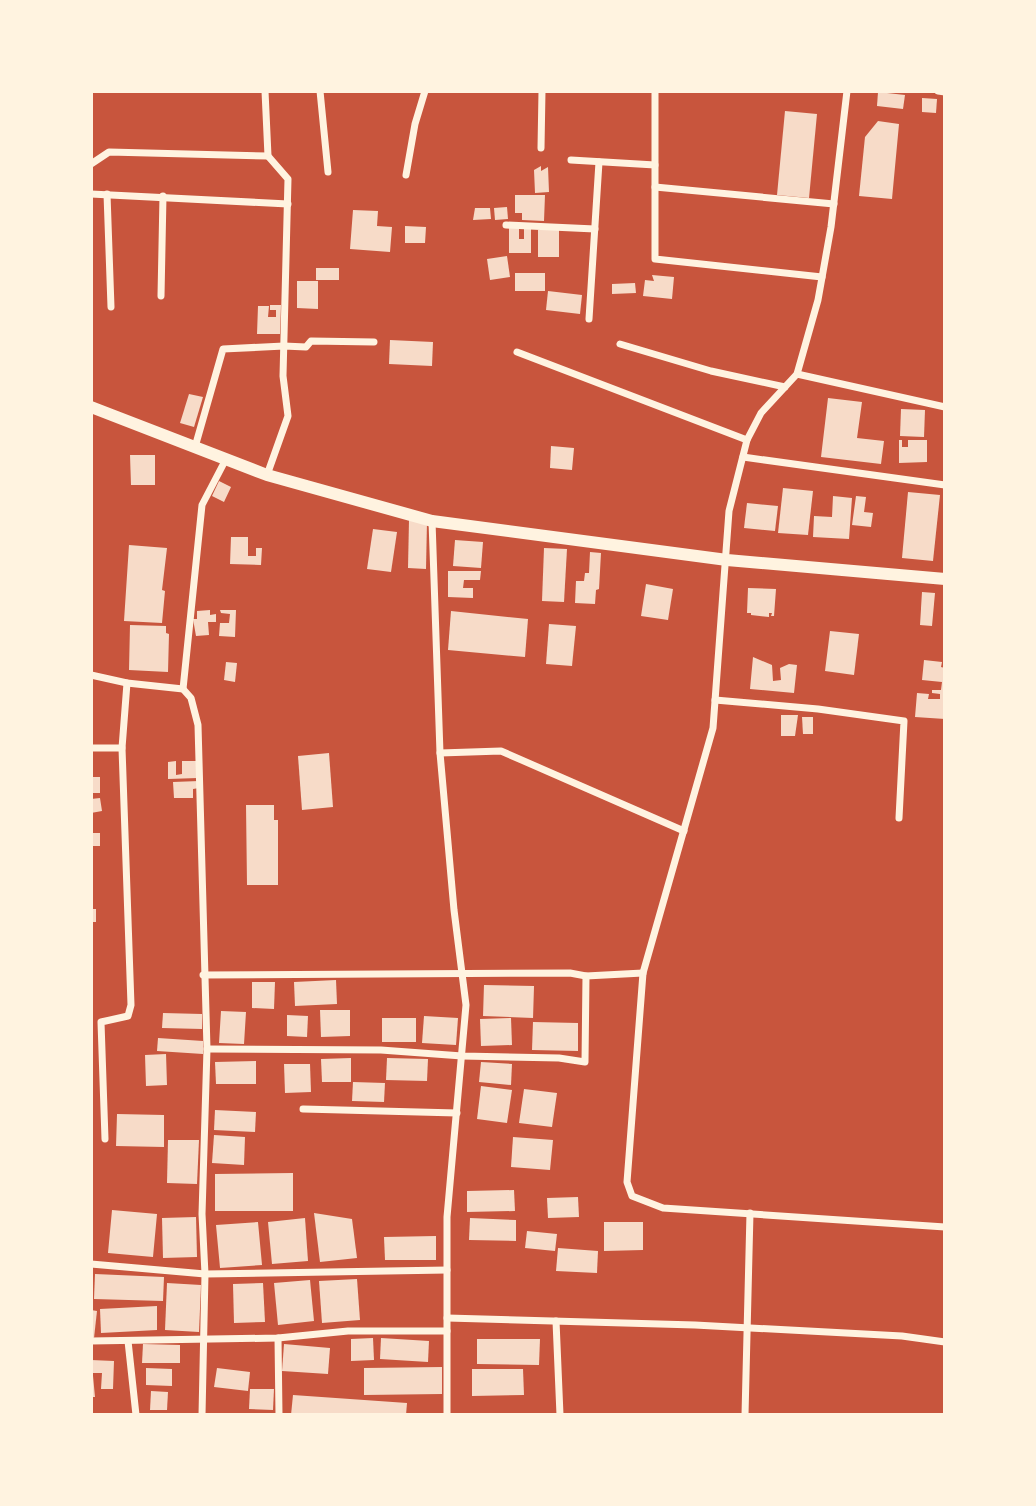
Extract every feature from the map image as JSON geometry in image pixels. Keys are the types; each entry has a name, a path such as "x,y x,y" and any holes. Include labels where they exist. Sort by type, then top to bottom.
{"main road":[{"path":"91,407 268,475 432,521 727,560 945,579"}],"street":[{"path":"265,91 268,156 288,179 283,376 288,416 268,475"},
{"path":"320,91 328,172"},
{"path":"406,175 415,124 425,91"},
{"path":"541,148 542,91"},
{"path":"655,91 655,258 822,277"},
{"path":"847,91 834,204 822,277 797,374 761,413 747,440 729,511 713,728 643,973 628,1182 632,1196 663,1208 945,1227"},
{"path":"938,91 945,92"},
{"path":"91,164 109,152 268,156"},
{"path":"571,160 655,165"},
{"path":"589,319 599,162"},
{"path":"655,187 834,204"},
{"path":"91,194 288,204"},
{"path":"107,194 111,307"},
{"path":"161,296 163,196"},
{"path":"506,225 595,229"},
{"path":"195,447 223,349 306,347 311,341 374,342"},
{"path":"620,344 699,368 785,387"},
{"path":"517,352 747,440"},
{"path":"797,374 945,407"},
{"path":"743,457 945,485"},
{"path":"183,689 202,505 226,458"},
{"path":"432,521 440,753 466,1005 447,1217 447,1415"},
{"path":"91,675 127,683 183,689 191,698 198,725 207,1049 202,1214 205,1274 202,1415"},
{"path":"105,1139 101,1022 128,1016 131,1004 122,748 127,683"},
{"path":"715,700 818,709 904,721 899,818"},
{"path":"91,748 122,748"},
{"path":"440,753 501,751 684,831"},
{"path":"203,975 570,973 586,976 643,973"},
{"path":"207,1049 381,1050 462,1056 559,1058 585,1062 586,976"},
{"path":"303,1109 457,1113"},
{"path":"745,1415 750,1213"},
{"path":"91,1264 205,1274 447,1270"},
{"path":"447,1318 746,1328 902,1336 945,1342"},
{"path":"556,1321 560,1415"},
{"path":"91,1341 278,1338 348,1331 447,1331"},
{"path":"278,1338 279,1415"},
{"path":"128,1341 136,1415"}],"building":[{"path":"878,92 905,95 903,109 877,106"},
{"path":"922,98 937,99 936,113 922,112"},
{"path":"785,111 817,114 809,198 777,195"},
{"path":"878,121 899,124 892,199 859,196 865,137"},
{"path":"541,166 541,171 548,167 549,192 535,193 534,170"},
{"path":"515,195 545,195 544,221 522,220 522,213 515,213"},
{"path":"507,207 508,219 495,220 494,208"},
{"path":"475,208 490,208 491,219 473,220"},
{"path":"353,210 378,211 377,226 392,227 390,252 350,249"},
{"path":"405,226 426,227 425,243 405,243"},
{"path":"509,227 519,227 519,239 524,239 524,228 531,228 531,253 509,253"},
{"path":"538,230 559,230 559,257 538,257"},
{"path":"507,256 510,277 490,280 487,259"},
{"path":"316,268 339,268 339,280 316,280"},
{"path":"515,273 545,273 545,291 515,291"},
{"path":"652,275 674,277 672,299 643,296 645,280 654,281"},
{"path":"297,281 318,281 318,309 297,308"},
{"path":"635,283 636,293 612,294 612,284"},
{"path":"548,291 582,295 580,314 546,310"},
{"path":"270,305 281,305 280,334 257,334 258,306 269,306 268,317 276,317 276,310 270,310"},
{"path":"390,340 433,342 432,366 389,364"},
{"path":"189,394 203,397 194,427 180,423"},
{"path":"828,398 862,402 857,438 884,441 881,464 821,457"},
{"path":"901,409 925,410 924,437 900,436"},
{"path":"899,440 902,440 902,447 908,447 908,440 927,440 927,462 899,463"},
{"path":"551,446 574,448 572,470 550,468"},
{"path":"130,455 155,455 155,485 131,485"},
{"path":"219,481 231,487 224,502 212,496"},
{"path":"783,488 813,491 808,535 778,533"},
{"path":"908,492 940,495 933,561 902,558"},
{"path":"833,496 852,498 849,539 813,537 814,516 832,517"},
{"path":"856,496 866,497 864,512 873,513 871,527 852,525"},
{"path":"747,503 778,506 775,531 744,528"},
{"path":"409,520 427,521 426,569 408,568"},
{"path":"373,529 397,532 391,572 367,569"},
{"path":"231,537 248,537 248,556 256,556 256,548 262,548 261,565 230,564"},
{"path":"455,540 483,542 481,568 453,566"},
{"path":"129,545 167,548 162,590 165,591 162,623 124,621"},
{"path":"544,548 567,549 564,602 542,601"},
{"path":"590,552 601,553 599,589 596,590 595,604 575,603 576,581 584,581 585,573 589,573"},
{"path":"448,571 481,571 480,580 464,580 463,588 473,588 473,598 448,597"},
{"path":"646,584 673,589 668,620 641,616"},
{"path":"748,588 776,589 774,616 771,616 772,613 769,613 769,617 747,613"},
{"path":"922,592 935,593 932,626 920,625"},
{"path":"210,610 210,615 216,614 216,622 208,622 209,635 196,636 193,619 197,619 197,611"},
{"path":"220,610 236,610 235,637 219,636 220,623 229,623 230,614 221,613"},
{"path":"451,611 528,619 525,657 448,650"},
{"path":"549,624 576,626 572,666 546,664"},
{"path":"130,625 166,626 166,633 169,634 168,672 129,670"},
{"path":"830,631 859,634 854,675 825,671"},
{"path":"753,657 772,665 773,681 781,680 780,668 789,664 797,665 794,693 750,689"},
{"path":"924,660 942,662 941,667 945,668 945,719 915,717 917,693 929,694 928,699 940,699 940,694 932,693 932,690 941,690 942,682 922,680"},
{"path":"226,662 237,663 235,682 224,680"},
{"path":"781,715 798,715 795,736 781,736"},
{"path":"802,717 813,717 813,734 803,734"},
{"path":"329,753 333,807 302,810 298,756"},
{"path":"176,761 176,775 182,774 182,761 198,761 198,778 168,779 168,762"},
{"path":"91,777 100,777 100,793 91,793"},
{"path":"199,781 199,788 193,789 193,798 174,798 173,782"},
{"path":"100,798 102,811 91,813 91,799"},
{"path":"246,805 274,805 274,820 278,820 278,885 247,885"},
{"path":"91,833 100,833 100,846 91,846"},
{"path":"91,909 96,909 96,922 91,922"},
{"path":"336,980 337,1004 295,1006 294,982"},
{"path":"252,982 275,982 274,1009 252,1008"},
{"path":"484,985 534,986 533,1018 483,1016"},
{"path":"320,1010 350,1010 350,1036 321,1037"},
{"path":"221,1011 246,1012 244,1044 219,1043"},
{"path":"163,1013 202,1014 202,1029 162,1028"},
{"path":"287,1015 308,1016 307,1037 287,1036"},
{"path":"424,1016 458,1018 456,1045 422,1043"},
{"path":"382,1018 416,1018 416,1042 382,1042"},
{"path":"511,1018 512,1045 481,1046 480,1019"},
{"path":"533,1022 578,1023 578,1051 532,1050"},
{"path":"158,1038 203,1041 203,1054 157,1051"},
{"path":"166,1054 167,1085 146,1086 145,1055"},
{"path":"351,1058 351,1082 322,1082 321,1059"},
{"path":"387,1058 428,1059 427,1081 386,1080"},
{"path":"256,1061 256,1084 216,1084 215,1062"},
{"path":"481,1062 512,1064 511,1085 479,1082"},
{"path":"284,1064 310,1064 311,1092 285,1093"},
{"path":"353,1082 385,1083 384,1102 352,1101"},
{"path":"481,1086 512,1090 507,1123 477,1119"},
{"path":"524,1089 557,1093 552,1127 519,1123"},
{"path":"215,1110 256,1112 255,1132 214,1130"},
{"path":"117,1114 164,1115 164,1147 116,1146"},
{"path":"214,1135 245,1137 244,1165 212,1163"},
{"path":"513,1137 553,1140 550,1170 511,1167"},
{"path":"168,1140 199,1140 197,1184 167,1183"},
{"path":"293,1173 293,1211 215,1211 215,1174"},
{"path":"514,1190 515,1211 467,1212 467,1191"},
{"path":"578,1197 579,1217 548,1218 547,1198"},
{"path":"112,1210 157,1214 153,1257 108,1253"},
{"path":"314,1213 352,1219 357,1258 320,1262"},
{"path":"196,1217 197,1257 163,1258 162,1218"},
{"path":"305,1218 308,1261 272,1264 268,1222"},
{"path":"470,1218 516,1220 516,1241 469,1240"},
{"path":"258,1222 262,1265 220,1268 216,1225"},
{"path":"604,1222 643,1222 643,1250 604,1251"},
{"path":"527,1231 557,1234 555,1251 525,1248"},
{"path":"436,1236 436,1260 385,1260 384,1237"},
{"path":"558,1248 598,1251 597,1273 556,1271"},
{"path":"95,1274 164,1277 163,1301 94,1299"},
{"path":"357,1279 360,1320 322,1323 319,1281"},
{"path":"310,1280 314,1321 278,1325 274,1283"},
{"path":"167,1283 201,1285 199,1332 165,1330"},
{"path":"263,1283 265,1322 234,1323 233,1284"},
{"path":"157,1306 157,1330 101,1333 100,1309"},
{"path":"91,1310 97,1311 94,1338 91,1337"},
{"path":"373,1338 374,1360 351,1361 351,1339"},
{"path":"381,1338 429,1341 428,1362 380,1359"},
{"path":"477,1339 540,1339 539,1365 477,1364"},
{"path":"143,1344 180,1345 180,1363 142,1363"},
{"path":"284,1344 330,1348 328,1374 282,1371"},
{"path":"91,1360 114,1361 113,1389 101,1389 102,1373 91,1373"},
{"path":"442,1367 442,1394 364,1395 364,1368"},
{"path":"146,1368 172,1369 172,1386 146,1385"},
{"path":"217,1368 250,1372 248,1391 214,1387"},
{"path":"472,1369 523,1369 524,1395 472,1396"},
{"path":"93,1376 95,1397 91,1397"},
{"path":"250,1389 274,1389 273,1410 249,1409"},
{"path":"151,1391 168,1392 167,1410 150,1410"},
{"path":"293,1395 407,1403 406,1415 291,1415"}]}
